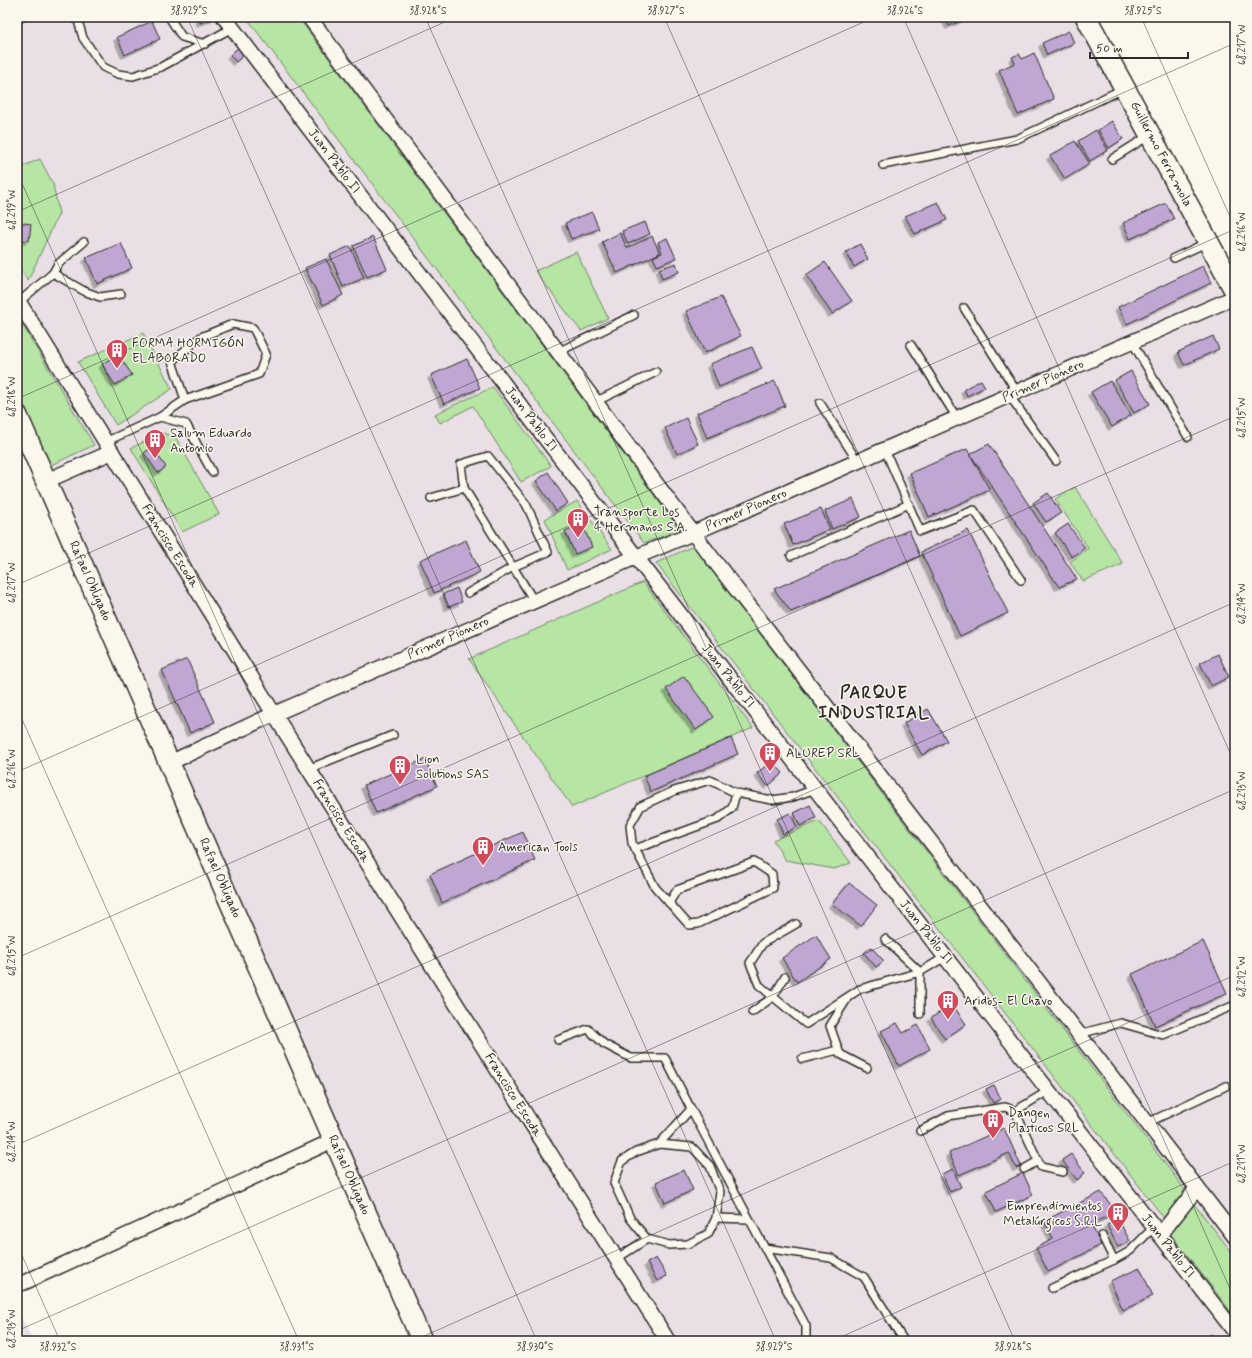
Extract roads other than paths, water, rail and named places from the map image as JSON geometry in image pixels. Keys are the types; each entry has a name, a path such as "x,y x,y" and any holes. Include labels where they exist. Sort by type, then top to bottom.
{"street":[{"path":"309,17 693,533 1235,1237"},
{"name":"Guillermo Ferramola","path":"1086,17 1235,291"},
{"name":"Juan Pablo II","path":"228,22 636,557 1235,1332"},
{"name":"Primer Pionero","path":"169,763 274,714 858,462 1235,297"},
{"name":"Francisco Escoda","path":"18,300 308,769 668,1341"},
{"name":"Rafael Obligado","path":"17,415 422,1341"},
{"path":"46,481 108,447"},
{"path":"23,1283 334,1140"},
{"path":"1157,1231 1197,1188"}],"lane":[{"path":"77,17 83,38 103,67 118,74 133,76 161,67 205,44 228,22"},
{"path":"169,17 182,37 205,44"},
{"path":"883,165 1017,139 1125,89"},
{"path":"1112,159 1150,135"},
{"path":"18,300 53,273 58,264 84,242"},
{"path":"1174,258 1208,242"},
{"path":"53,273 84,291 100,297 121,294"},
{"path":"964,308 1013,394 1056,461"},
{"path":"558,352 634,315"},
{"path":"108,447 160,417 185,400 259,374 266,354 253,328 233,324 201,337 172,361 185,400"},
{"path":"1132,342 1188,437"},
{"path":"911,345 957,418"},
{"path":"596,402 656,372"},
{"path":"820,403 858,462"},
{"path":"160,417 186,424 212,472"},
{"path":"885,450 920,531 974,510 1021,580"},
{"path":"468,593 513,567 548,552 526,504 488,456 461,464 464,488 513,567 534,601"},
{"path":"431,498 464,488"},
{"path":"791,556 909,504"},
{"path":"308,769 393,735"},
{"path":"669,903 677,890 754,862 772,874 773,888 698,924 689,925 669,903 655,887 632,843 630,825 641,806 674,791 710,780 736,793 772,800 793,797 815,789"},
{"path":"635,850 718,819 732,808 736,793"},
{"path":"796,924 763,943 750,963 759,985 806,1024 860,989 920,972 945,957"},
{"path":"886,939 920,972 920,1014"},
{"path":"752,1012 773,997 785,977"},
{"path":"849,995 830,1026 840,1054 867,1068"},
{"path":"1079,1034 1121,1022 1163,1035 1235,1005"},
{"path":"558,1040 588,1029 604,1044 631,1058 665,1058 806,1326 806,1341"},
{"path":"802,1059 838,1050"},
{"path":"1147,1123 1226,1086"},
{"path":"1015,1111 1048,1091"},
{"path":"920,1131 948,1116 1005,1107 1015,1111 1042,1167 1063,1172"},
{"path":"659,1144 691,1109"},
{"path":"659,1144 692,1148 710,1166 720,1192 716,1218 708,1234 688,1244 668,1245 647,1239 630,1218 614,1182 622,1161 636,1152 659,1144"},
{"path":"1024,1169 1038,1161"},
{"path":"716,1218 750,1219"},
{"path":"1052,1288 1114,1260 1130,1251 1157,1231"},
{"path":"1102,1236 1114,1260"},
{"path":"616,1259 647,1239"},
{"path":"765,1248 831,1258 864,1276 904,1341"}],"place":[{"name":"FORMA HORMIGÓN ELABORADO","path":"117,370"},
{"name":"Salum Eduardo Antonio","path":"155,460"},
{"name":"Transporte Los 4 Hermanos S.A.","path":"578,538"},
{"name":"ALUREP SRL","path":"770,772"},
{"name":"Lion Solutions SAS","path":"400,786"},
{"name":"American Tools","path":"483,866"},
{"name":"Aridos- El Chavo","path":"948,1020"},
{"name":"Dangen Plasticos SRL","path":"993,1140"},
{"name":"Emprendimientos Metalúrgicos S.R.L","path":"1118,1232"}],"district":[{"name":"PARQUE INDUSTRIAL","path":"874,703"}]}
